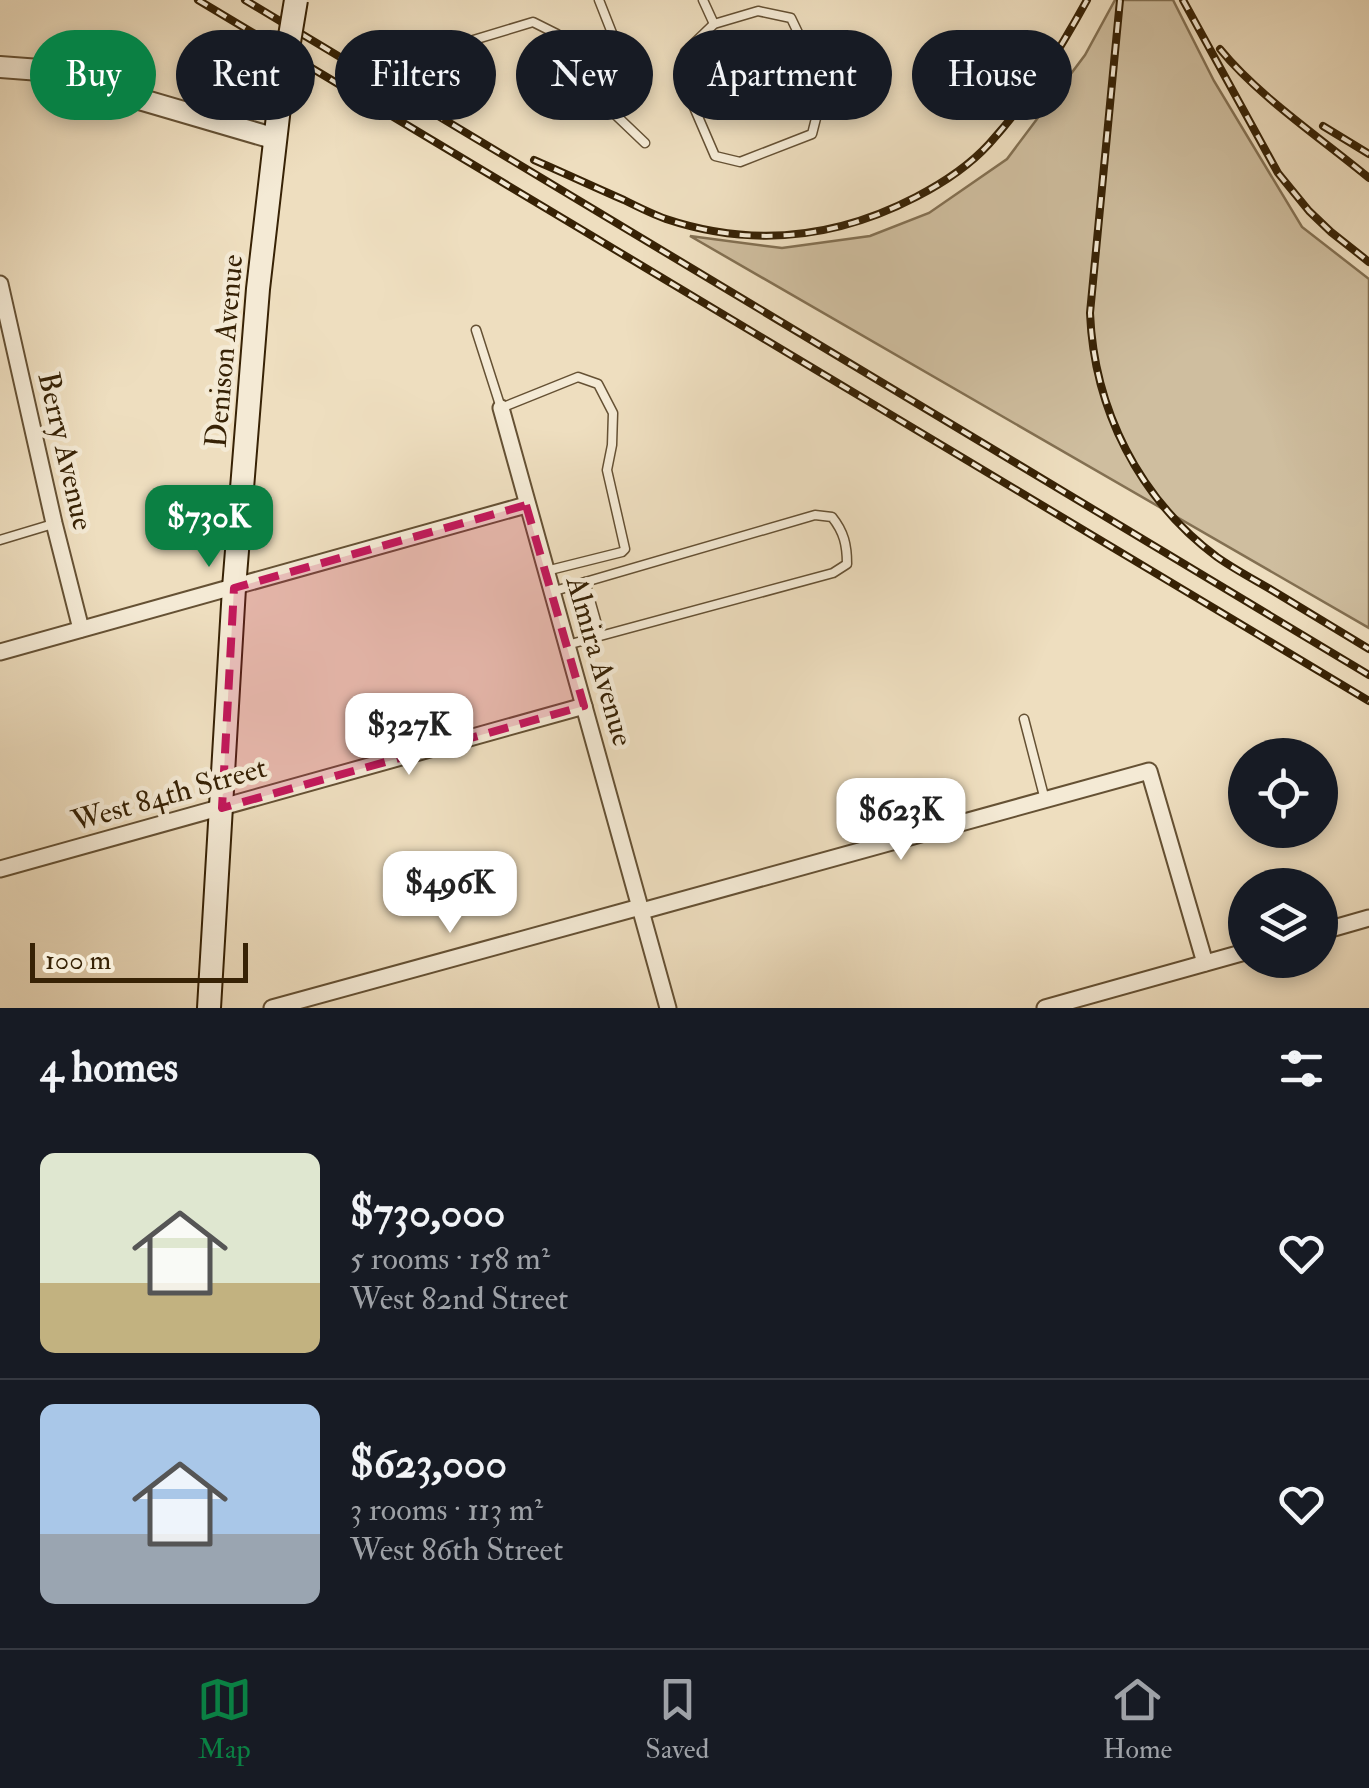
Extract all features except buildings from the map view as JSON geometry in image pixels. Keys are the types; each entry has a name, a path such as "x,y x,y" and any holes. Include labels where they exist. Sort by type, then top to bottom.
{"main road":[{"name":"Denison Avenue","path":"209,1008 234,588 258,289 281,90 296,0"}],"street":[{"path":"0,68 40,70 276,138"},
{"name":"Berry Avenue","path":"0,284 81,629"},
{"name":"Almira Avenue","path":"501,408 668,1008"},
{"path":"0,652 526,505"},
{"name":"West 84th Street","path":"0,869 584,706"},
{"path":"272,1008 1149,771 1206,963"},
{"path":"1338,927 1369,918"},
{"path":"1045,1008 1228,957"}],"lane":[{"path":"599,0 611,30"},
{"path":"703,0 714,24"},
{"path":"758,10 791,18 824,87 812,134 740,162 715,156 690,98 685,52 714,24 758,10"},
{"path":"496,33 533,22 549,30"},
{"path":"621,120 645,143"},
{"name":"Almira Avenue","path":"476,330 501,408"},
{"path":"501,408 578,377 598,384 613,413 607,470 625,550 545,571"},
{"path":"551,592 815,515 832,516 842,528 846,564 833,573 566,644"},
{"path":"0,540 54,524"},
{"path":"585,582 600,635"},
{"path":"1024,719 1045,800"}],"highlighted area":[{"path":"526,505 584,706 222,808 234,588"}],"shaded area":[{"path":"1115,0 1173,0 1214,81 1302,227 1369,279 1369,628 690,236 782,248 870,236 929,213 1007,159 1036,120 1072,120 1072,72"}],"railway":[{"path":"198,0 1369,701"},
{"path":"245,0 1369,675"},
{"path":"534,160 656,215 698,228 730,234 793,235 855,222 926,192 981,152 1030,93 1087,0"},
{"path":"1120,0 1090,313 1093,349 1111,417 1144,480 1189,534 1230,566 1369,649"},
{"path":"1183,0 1278,173 1309,211 1369,262"},
{"path":"1220,49 1271,100 1369,178"},
{"path":"1323,126 1369,154"}]}
